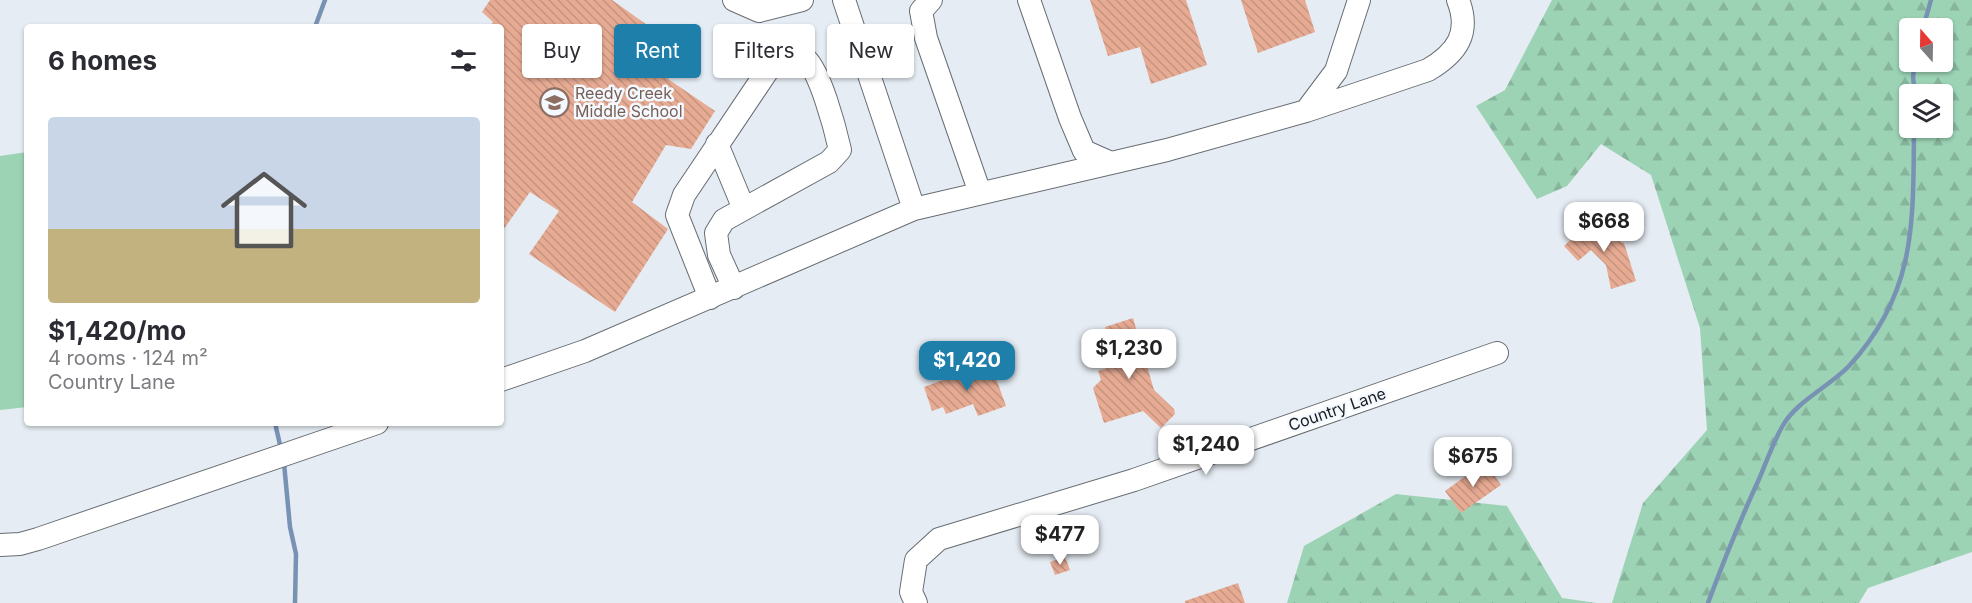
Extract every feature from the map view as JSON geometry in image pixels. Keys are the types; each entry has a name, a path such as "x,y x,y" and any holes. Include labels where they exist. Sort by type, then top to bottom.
{"street":[{"path":"734,0 759,11 802,0"},
{"path":"844,0 914,209"},
{"path":"931,0 921,11 926,38 980,193"},
{"path":"1029,0 1070,118 1084,151 1111,163"},
{"path":"1306,111 1336,71 1359,0"},
{"path":"504,379 585,351 914,209 1167,150 1306,111 1428,70 1447,59 1459,40 1465,16 1458,0"},
{"path":"710,298 677,214 684,195 774,61 789,54 804,57 816,72 840,150 830,162 724,220 716,233 718,255 734,288"},
{"path":"717,144 744,209"},
{"name":"Country Lane","path":"916,603 911,592 916,560 939,539 1134,480 1497,353"},
{"path":"0,545 20,544 38,539 368,426"}],"green space":[{"path":"1552,0 1972,0 1972,552 1868,588 1859,603 1612,603 1643,503 1707,430 1700,328 1651,175 1601,144 1567,186 1537,199 1476,106 1505,90"},
{"path":"24,152 24,407 0,410 0,156"},
{"path":"1396,494 1507,506 1562,598 1597,603 1287,603 1304,546"}],"building":[{"path":"490,0 612,0 646,24 614,24 614,78 669,78 715,111 691,149 666,145 632,202 668,229 615,312 529,254 559,211 530,192 504,229 504,24 492,24 493,22 482,12"},
{"path":"1090,0 1186,0 1207,65 1151,84 1140,47 1108,56"},
{"path":"1241,0 1305,0 1315,32 1258,53"},
{"path":"1592,220 1610,238 1624,243 1636,281 1611,289 1606,265 1591,250 1578,261 1564,246"},
{"path":"1133,318 1154,390 1174,409 1175,414 1161,428 1143,411 1104,423 1093,388 1101,380 1098,371 1117,365 1105,327"},
{"path":"981,366 982,371 992,367 1006,406 978,416 973,404 946,414 943,407 932,411 924,387"},
{"path":"1485,462 1501,485 1461,513 1445,491"},
{"path":"1065,557 1070,570 1055,575 1050,562"},
{"path":"1238,583 1245,603 1185,603 1185,601"}],"waterway":[{"path":"316,24 325,0"},
{"path":"1926,18 1931,0"},
{"path":"1914,72 1914,84"},
{"path":"1708,603 1739,524 1782,427 1796,409 1849,366 1888,311 1907,254 1913,194 1914,138"},
{"path":"276,426 281,449"},
{"path":"284,463 290,527 296,554 295,603"}],"place":[{"name":"Reedy Creek Middle School","path":"554,102"}]}
